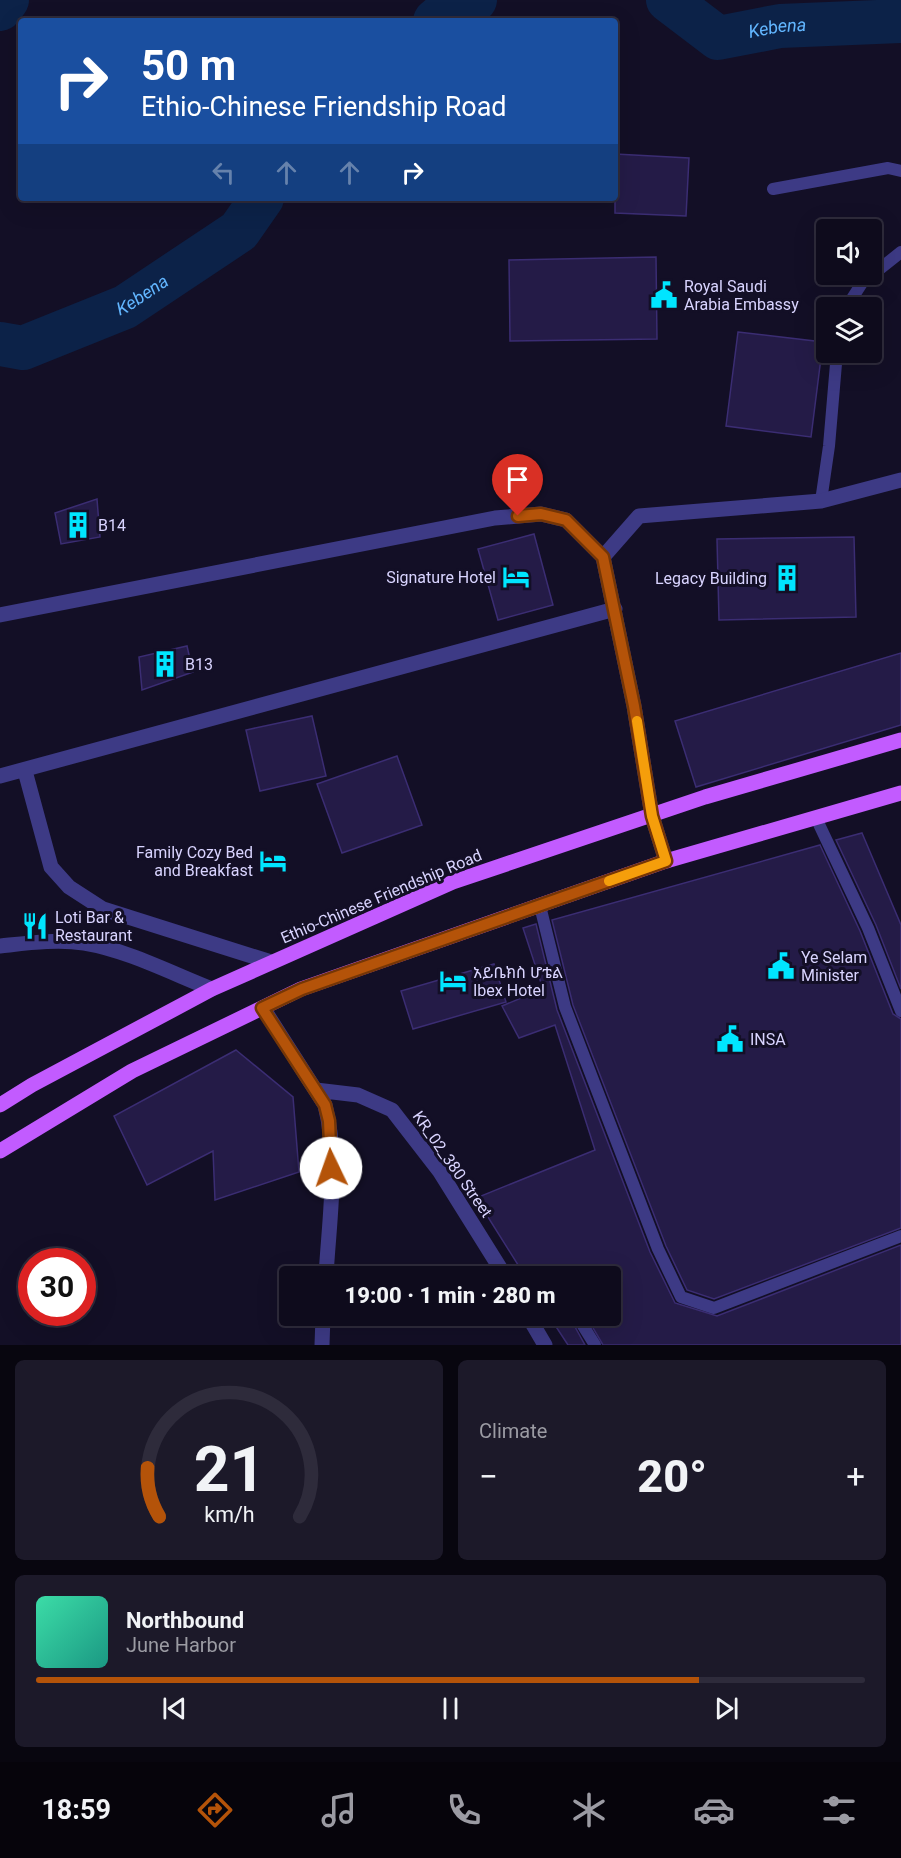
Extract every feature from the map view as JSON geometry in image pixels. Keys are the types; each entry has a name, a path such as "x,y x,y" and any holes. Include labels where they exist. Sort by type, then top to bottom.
{"main road":[{"name":"Ethio-Chinese Friendship Road","path":"0,1105 32,1085 212,989 453,882 705,797 901,740"},
{"path":"0,1151 132,1071 302,989 666,861 817,820 901,793"}],"street":[{"path":"603,557 639,516 821,501 901,480"},
{"path":"0,615 495,518 541,514 566,520 603,557 615,609 652,816 666,861"},
{"path":"0,776 615,609"},
{"path":"25,771 51,867 69,887 103,909 271,962"},
{"path":"0,946 45,942 85,943 119,953 212,989"},
{"path":"262,1008 325,1105 329,1121 331,1168 326,1266"},
{"name":"KR_02_380 Street","path":"316,1090 358,1095 392,1110 440,1172 499,1266"},
{"path":"321,1345 322,1326"},
{"path":"534,1326 545,1345"}],"lane":[{"path":"774,189 888,168 901,171"},
{"path":"853,297 862,283 901,252"},
{"path":"821,501 830,446 836,363"},
{"path":"817,820 868,928 901,1011"},
{"path":"540,906 565,1007 658,1249 681,1297 714,1308 901,1236"},
{"path":"583,1326 595,1345"}],"building":[{"path":"618,154 689,158 686,216 615,213 615,201 618,201"},
{"path":"656,257 657,339 510,341 509,260"},
{"path":"738,332 816,341 816,363 820,363 811,437 726,426"},
{"name":"B14","path":"97,499 100,537 61,544 55,513"},
{"name":"Signature Hotel","path":"534,534 553,605 498,620 478,549"},
{"name":"Legacy Building","path":"854,537 856,617 719,620 717,539"},
{"name":"B13","path":"187,646 193,672 142,690 139,657"},
{"path":"901,653 901,725 696,787 675,721"},
{"path":"312,716 326,776 260,791 246,730"},
{"path":"397,756 422,825 342,853 317,784"},
{"path":"862,833 901,925 901,989 876,925 836,840"},
{"name":"INSA","path":"820,845 860,931 893,1014 901,1019 901,1228 714,1299 687,1290 666,1246 573,1005 552,920"},
{"path":"536,924 557,1010 650,1252 675,1303 717,1316 901,1245 901,1345 603,1345 592,1326 621,1326 621,1266 519,1266 476,1198 595,1150 555,1025 519,1038 502,1006 543,989 523,928"},
{"path":"494,964 506,1002 413,1029 401,991"},
{"path":"236,1050 293,1097 299,1172 215,1200 213,1151 147,1185 114,1116"},
{"path":"556,1326 575,1326 585,1345 568,1345"}],"waterway":[{"name":"Kebena","path":"0,9 7,0"},
{"name":"Kebena","path":"438,18 450,8 475,0"},
{"name":"Kebena","path":"668,0 718,38 780,26 901,21"},
{"name":"Kebena","path":"0,344 23,348 125,307 239,231 260,201"}],"slow traffic":[{"path":"609,881 666,861 652,816 637,721"}],"place":[{"name":"Royal Saudi Arabia Embassy","path":"664,295"},
{"name":"B14","path":"78,525"},
{"name":"Signature Hotel","path":"516,577"},
{"name":"Legacy Building","path":"787,578"},
{"name":"B13","path":"165,664"},
{"name":"Family Cozy Bed and Breakfast","path":"273,861"},
{"name":"Loti Bar & Restaurant","path":"35,926"},
{"name":"Ye Selam Minister","path":"781,966"},
{"name":"አይቤክስ ሆቴል Ibex Hotel","path":"453,981"},
{"name":"INSA","path":"730,1039"}],"route":[{"path":"331,1168 329,1121 325,1105 262,1008 302,989 666,861 652,816 634,706 603,557 566,520 541,514 518,516"}]}
